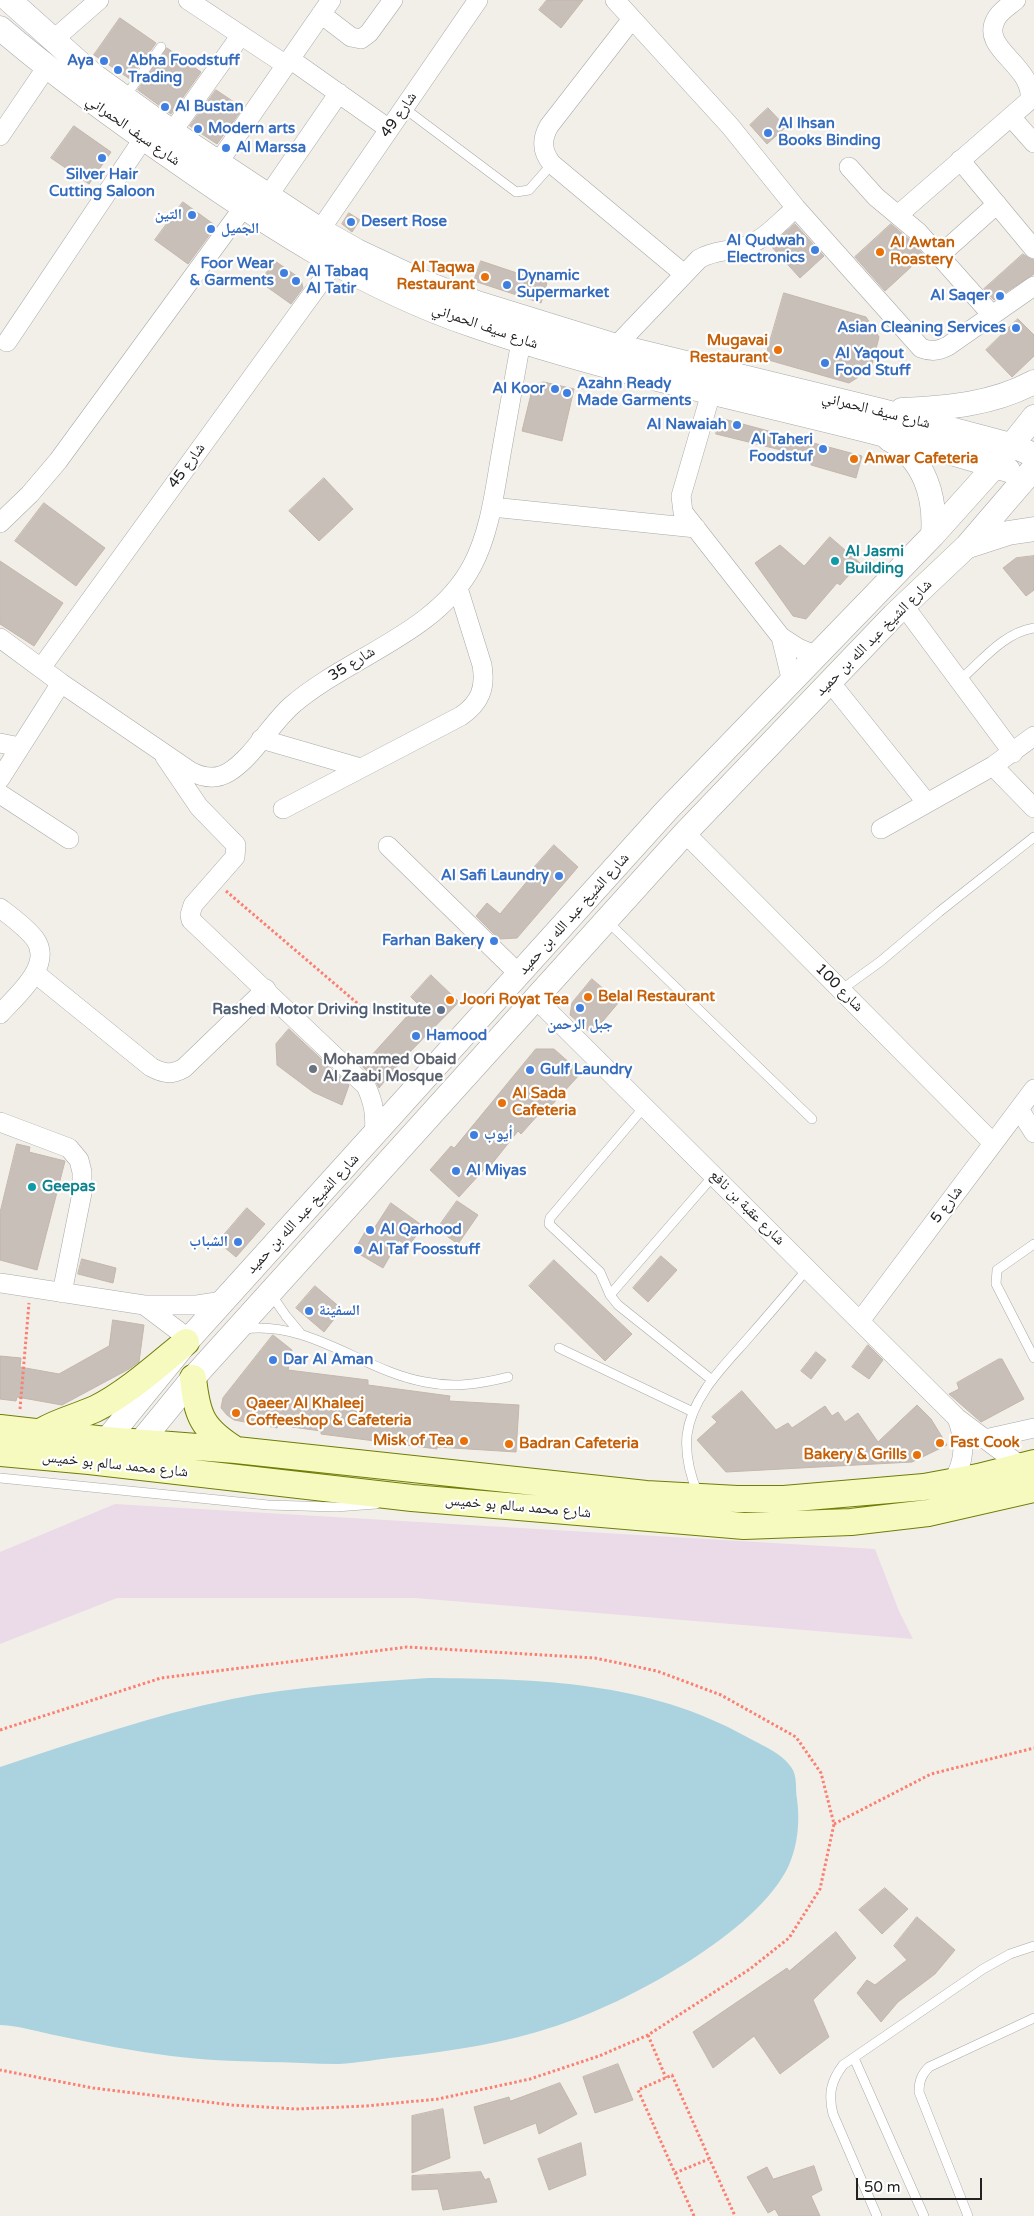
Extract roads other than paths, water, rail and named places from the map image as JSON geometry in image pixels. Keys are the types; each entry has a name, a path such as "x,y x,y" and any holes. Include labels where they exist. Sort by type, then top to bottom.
{"main road":[{"path":"20,1430 55,1423 95,1409 114,1397 188,1340"},
{"path":"193,1378 195,1396 202,1420 208,1430 236,1450"},
{"name":"شارع محمد سالم بو خميس","path":"20,1430 106,1440 236,1450 646,1494 784,1499 924,1488 1027,1465"},
{"name":"شارع محمد سالم بو خميس","path":"0,1453 89,1461 412,1498 644,1519 764,1526 851,1522 928,1513 1034,1489"}],"street":[{"name":"شارع سيف الحمراني","path":"9,0 53,40 124,99 320,230 374,260 450,293 616,346 1023,463"},
{"path":"53,40 99,0"},
{"path":"218,163 326,7 350,37 361,39 369,33 393,0"},
{"name":"شارع 49","path":"320,230 478,0"},
{"path":"615,0 730,126 796,208 921,348 939,351 956,342 1034,286"},
{"path":"898,215 1030,100 1033,91 1031,81 995,40 993,30 998,16 1016,0"},
{"path":"198,3 241,35 339,93 389,129"},
{"path":"632,19 549,126 543,142 547,158 552,164 684,274"},
{"name":"شارع سيف الحمراني","path":"0,28 46,68 243,208 334,264 382,288 444,314 521,341 618,370 711,393 881,422"},
{"path":"172,132 241,35"},
{"path":"0,136 46,68"},
{"path":"268,196 339,93"},
{"path":"1011,117 1034,144"},
{"path":"7,342 143,138"},
{"path":"960,160 1034,249"},
{"path":"849,166 876,197 940,255 992,315"},
{"path":"940,255 997,204"},
{"path":"0,522 30,494 58,461 243,208"},
{"path":"616,346 699,259 707,254 745,247 796,208"},
{"name":"شارع 45","path":"41,668 334,264"},
{"name":"شارع 35","path":"0,638 161,752 202,777 217,777 229,772 241,762 279,718 303,696 419,622 440,607 458,588 472,566 492,507 521,341"},
{"path":"881,422 1002,396 1034,382"},
{"path":"711,393 681,496 683,512 781,637 798,648 817,656"},
{"path":"1013,753 959,681 899,611 921,578 1023,463 1034,417"},
{"path":"881,422 910,454 928,485 933,502 933,535"},
{"name":"شارع الشيخ عبد الله بن حميد","path":"89,1461 188,1340 520,975 667,810 933,535 1023,463"},
{"name":"شارع الشيخ عبد الله بن حميد","path":"121,1465 193,1378 685,833 899,611 967,546 1023,463"},
{"path":"492,507 696,528"},
{"path":"967,546 1008,532 1034,529"},
{"path":"283,809 471,710 483,689 484,677 458,588"},
{"path":"781,637 792,682"},
{"path":"830,682 927,803"},
{"path":"0,780 61,683"},
{"path":"881,829 993,766 1034,736"},
{"path":"261,739 361,768"},
{"path":"0,744 20,747"},
{"path":"161,752 199,807 236,845 235,857 193,905 190,915 192,920 366,1086 374,1101 376,1118 374,1136"},
{"path":"993,766 1034,808"},
{"path":"0,794 69,839"},
{"name":"شارع 100","path":"685,833 993,1143"},
{"path":"388,846 520,975"},
{"path":"0,908 36,940 40,949 40,962 34,973 0,1014"},
{"path":"34,973 151,1067 168,1074 184,1068 266,989"},
{"name":"شارع عقبة بن نافع","path":"536,999 957,1418 985,1439 1027,1465"},
{"path":"1028,1099 1034,1133"},
{"name":"شارع 5","path":"860,1322 1028,1099"},
{"path":"0,1122 69,1148 79,1160 82,1172 82,1193 62,1293"},
{"path":"0,1284 144,1305 197,1305 223,1302"},
{"path":"144,1305 188,1340"},
{"path":"952,1483 958,1473 964,1452 962,1434 957,1418"},
{"path":"985,1439 1034,1428"}],"lane":[{"path":"124,99 161,47"},
{"path":"404,108 516,192 529,190 552,164"},
{"path":"959,681 1007,638 1022,630 1034,628"},
{"path":"841,990 881,961 939,912 1034,837"},
{"path":"606,920 812,1119"},
{"path":"645,1106 549,1221 553,1230 600,1272 610,1295 624,1310 712,1380"},
{"path":"610,1295 714,1175"},
{"path":"1034,1244 997,1270 996,1284 1034,1358"},
{"path":"699,1496 691,1476 687,1454 687,1434 693,1412 712,1380 808,1268"},
{"path":"270,1292 301,1334"},
{"path":"236,1330 270,1328 301,1334 424,1382 452,1386 480,1384 508,1377"},
{"path":"559,1348 693,1412"},
{"path":"0,1478 220,1501 307,1507 359,1506 412,1498"},
{"path":"876,2216 833,2114 830,2102 830,2088 835,2076 844,2065 983,1969 1010,1954 1034,1946"},
{"path":"968,2216 919,2092 919,2083 922,2074 929,2067 1034,2018"},
{"path":"854,2058 924,2216"}],"water":[{"path":"428,1678 551,1682 631,1694 671,1704 709,1718 747,1737 782,1758 795,1774 798,1824 796,1841 789,1865 773,1891 749,1916 720,1940 687,1963 652,1983 585,2016 537,2032 498,2042 439,2052 346,2063 253,2062 157,2054 0,2025 0,1767 144,1721 202,1705 305,1688"}],"place":[{"name":"Aya","path":"104,61"},
{"name":"Abha Foodstuff Trading","path":"118,70"},
{"name":"Al Bustan","path":"165,107"},
{"name":"Modern arts","path":"198,129"},
{"name":"Al Ihsan Books Binding","path":"768,133"},
{"name":"Al Marssa","path":"226,148"},
{"name":"Silver Hair Cutting Saloon","path":"102,158"},
{"name":"التين","path":"192,215"},
{"name":"Desert Rose","path":"351,222"},
{"name":"الجميل","path":"211,229"},
{"name":"Al Qudwah Electronics","path":"815,250"},
{"name":"Al Awtan Roastery","path":"880,252"},
{"name":"Foor Wear & Garments","path":"284,273"},
{"name":"Al Taqwa Restaurant","path":"485,277"},
{"name":"Al Tabaq Al Tatir","path":"296,281"},
{"name":"Dynamic Supermarket","path":"507,285"},
{"name":"Al Saqer","path":"1000,296"},
{"name":"Asian Cleaning Services","path":"1016,328"},
{"name":"Mugavai Restaurant","path":"778,350"},
{"name":"Al Yaqout Food Stuff","path":"825,363"},
{"name":"Al Koor","path":"555,389"},
{"name":"Azahn Ready Made Garments","path":"567,393"},
{"name":"Al Nawaiah","path":"737,425"},
{"name":"Al Taheri Foodstuf","path":"823,449"},
{"name":"Anwar Cafeteria","path":"854,459"},
{"name":"Al Jasmi Building","path":"835,561"},
{"name":"Al Safi Laundry","path":"559,876"},
{"name":"Farhan Bakery","path":"494,941"},
{"name":"Belal Restaurant","path":"588,997"},
{"name":"Joori Royat Tea","path":"450,1000"},
{"name":"جبل الرحمن","path":"580,1008"},
{"name":"Rashed Motor Driving Institute","path":"441,1010"},
{"name":"Hamood","path":"416,1036"},
{"name":"Mohammed Obaid Al Zaabi Mosque","path":"313,1069"},
{"name":"Gulf Laundry","path":"530,1070"},
{"name":"Al Sada Cafeteria","path":"502,1103"},
{"name":"أيوب","path":"474,1135"},
{"name":"Al Miyas","path":"456,1171"},
{"name":"Geepas","path":"32,1187"},
{"name":"Al Qarhood","path":"370,1230"},
{"name":"الشباب","path":"238,1242"},
{"name":"Al Taf Foosstuff","path":"358,1250"},
{"name":"السفينة","path":"309,1311"},
{"name":"Dar Al Aman","path":"273,1360"},
{"name":"Qaeer Al Khaleej Coffeeshop & Cafeteria","path":"236,1413"},
{"name":"Misk of Tea","path":"464,1441"},
{"name":"Fast Cook","path":"940,1443"},
{"name":"Badran Cafeteria","path":"509,1444"},
{"name":"Bakery & Grills","path":"917,1455"}]}
